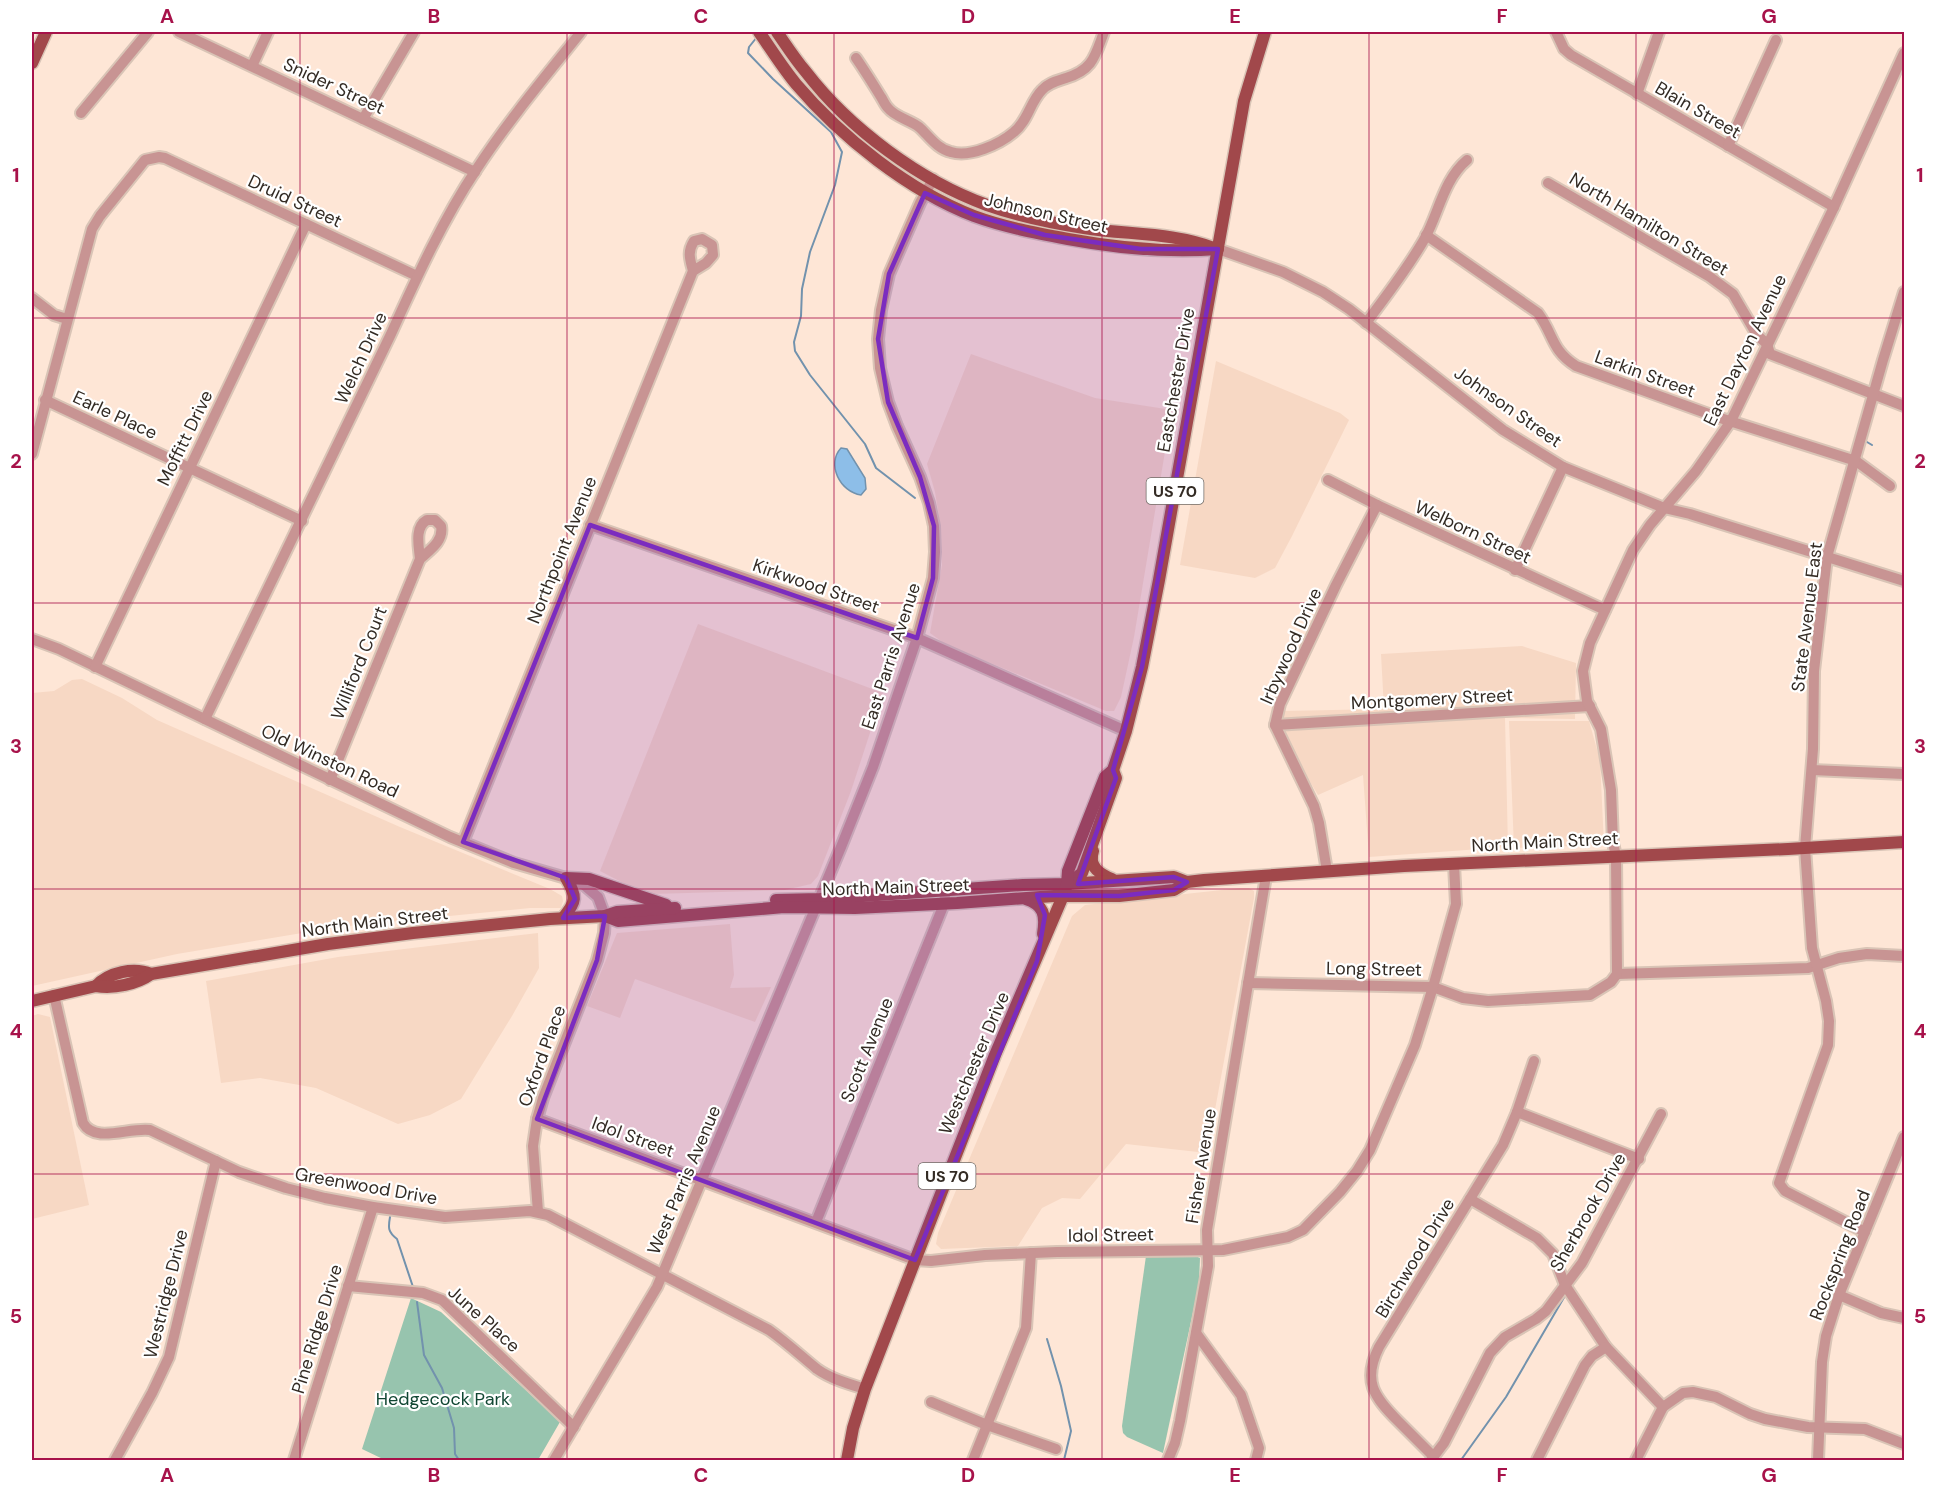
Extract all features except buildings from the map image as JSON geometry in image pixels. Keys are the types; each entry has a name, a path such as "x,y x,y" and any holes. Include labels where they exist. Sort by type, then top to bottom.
{"main road":[{"path":"32,63 46,32"},
{"name":"Johnson Street","path":"759,32 795,82 817,107 866,151 925,193 974,215 1045,235 1141,249 1182,252 1218,249"},
{"name":"Johnson Street","path":"777,32 805,72 829,99 881,145 933,179 987,205 1020,215 1092,229 1181,237 1218,249"},
{"name":"Eastchester Drive","path":"1065,890 1068,871 1105,777 1113,770 1126,731 1142,667 1244,100 1265,32"},
{"name":"Eastchester Drive","path":"1065,890 1082,873 1116,778 1113,770"},
{"path":"1097,834 1098,839 1090,858 1092,863 1100,874 1116,881"},
{"name":"North Main Street","path":"32,1001 146,972 328,944 413,933 562,918 605,916 617,912 785,899 818,904 944,904 1021,898 1116,881 1174,877 1187,882 1454,864 1905,842"},
{"path":"566,878 589,879 676,908"},
{"path":"562,918 575,899 566,878"},
{"name":"North Main Street","path":"605,916 618,921 818,904 946,890 1023,885 1100,897 1174,890 1187,882"},
{"name":"Westchester Drive","path":"847,1461 853,1428 865,1389 1002,1038 1037,961 1065,890"},
{"path":"1021,898 1039,904 1045,915 1037,961"},
{"name":"North Main Street","path":"102,984 142,981 146,972"}],"street":[{"path":"81,113 148,32"},
{"name":"Snider Street","path":"178,32 475,172"},
{"path":"252,66 268,32"},
{"path":"363,118 414,32"},
{"name":"Welch Drive","path":"205,720 417,276 452,209 502,132 581,32"},
{"path":"856,58 887,108 915,124 930,140 943,149 966,153 983,149 1014,132 1023,122 1036,97 1046,87 1087,68 1095,56 1102,32"},
{"name":"Blain Street","path":"1556,32 1564,49 1571,55 1834,207"},
{"path":"1637,94 1659,32"},
{"path":"1728,146 1776,40"},
{"name":"East Dayton Avenue","path":"1617,974 1616,856 1613,843 1611,790 1601,729 1587,701 1583,671 1590,644 1633,550 1664,508 1696,471 1731,421 1905,53"},
{"name":"Druid Street","path":"67,319 92,229 145,160 159,157 417,276"},
{"path":"1366,323 1404,272 1426,235 1453,174 1467,160"},
{"name":"East Parris Avenue","path":"818,904 873,767 917,638 933,578 935,552 929,503 888,402 880,368 879,339 881,310 889,274 933,179"},
{"name":"North Hamilton Street","path":"1548,183 1710,277 1733,294 1757,334 1767,344 1770,354 1905,406"},
{"name":"Moffitt Drive","path":"95,667 306,224"},
{"name":"Larkin Street","path":"1426,235 1538,313 1563,358 1576,366 1731,421 1856,461 1890,486"},
{"name":"Johnson Street","path":"1218,249 1283,272 1331,298 1503,430 1563,467 1664,508 1711,520 1905,581"},
{"name":"Northpoint Avenue","path":"463,842 693,271"},
{"name":"State Avenue East","path":"1865,1232 1785,1191 1779,1183 1828,1045 1826,1001 1812,948 1805,848 1812,770 1814,671 1827,557 1874,394 1902,312 1905,292"},
{"path":"32,298 54,315 67,319 32,454"},
{"name":"Earle Place","path":"45,400 302,521"},
{"path":"1515,570 1563,467"},
{"name":"Welborn Street","path":"1328,480 1515,570 1605,610"},
{"name":"Irbywood Drive","path":"1327,872 1314,806 1275,724 1280,704 1336,585 1377,505"},
{"name":"Kirkwood Street","path":"590,525 917,638 1126,731"},
{"name":"Williford Court","path":"330,780 420,560"},
{"name":"Old Winston Road","path":"32,639 59,649 463,842 514,863 566,878 591,890 603,906 605,916"},
{"name":"Montgomery Street","path":"1275,724 1590,706"},
{"path":"1812,770 1905,774"},
{"name":"Idol Street","path":"537,1119 915,1260 932,1261 1031,1253 1223,1250 1288,1237 1303,1230 1340,1192 1370,1150 1415,1045 1433,987 1456,904 1454,864"},
{"name":"Fisher Avenue","path":"1168,1461 1180,1420 1208,1266 1207,1230 1266,876"},
{"name":"Scott Avenue","path":"816,1222 944,904 946,890"},
{"name":"West Parris Avenue","path":"554,1461 663,1274 818,904"},
{"name":"Oxford Place","path":"538,1212 533,1146 537,1119 543,1098 597,960 604,933 605,916"},
{"path":"1617,974 1808,968 1816,964 1867,954 1905,956"},
{"name":"Long Street","path":"1248,983 1433,987 1463,998 1488,1001 1594,993 1611,982 1617,974"},
{"name":"Greenwood Drive","path":"54,995 83,1123 89,1131 99,1134 133,1129 150,1130 239,1172 286,1188 373,1207 445,1217 538,1212 571,1226 770,1330 824,1373 865,1389"},
{"name":"Birchwood Drive","path":"1433,1459 1379,1402 1374,1393 1370,1375 1374,1358 1503,1145 1534,1061"},
{"path":"1517,1112 1638,1159"},
{"name":"Sherbrook Drive","path":"1433,1459 1444,1443 1490,1353 1505,1337 1546,1311 1582,1263 1661,1114"},
{"name":"Rockspring Road","path":"1818,1461 1822,1362 1826,1336 1839,1295 1905,1137"},
{"name":"Westridge Drive","path":"115,1461 152,1394 169,1357 216,1161"},
{"path":"1470,1199 1536,1238 1553,1254 1565,1285 1606,1347 1663,1407"},
{"name":"Pine Ridge Drive","path":"294,1461 373,1207"},
{"path":"973,1461 1026,1328 1031,1253"},
{"name":"June Place","path":"348,1286 423,1293 442,1300 574,1427"},
{"path":"1839,1295 1881,1313 1905,1318"},
{"path":"1196,1333 1241,1395 1259,1448 1260,1459"},
{"path":"1537,1461 1585,1365 1592,1356 1606,1347"},
{"path":"1636,1461 1663,1407 1683,1393 1699,1392 1716,1397 1765,1419 1819,1428 1865,1429 1905,1444"},
{"path":"931,1402 987,1425 1056,1449"}],"highlighted area":[{"path":"925,193 974,215 1045,235 1141,249 1218,249 1142,667 1113,770 1116,778 1078,884 1174,877 1187,882 1174,890 1119,896 1037,895 1045,915 1037,961 915,1260 537,1119 597,960 605,916 563,918 575,899 566,878 463,842 590,525 917,638 933,578 934,526 920,477 888,402 878,339 889,274"}],"shaded area":[{"path":"971,354 1095,398 1172,410 1134,637 1121,697 1114,711 1106,711 945,644 930,633 942,565 941,529 935,492 927,464"},
{"path":"1216,361 1340,413 1349,420 1275,568 1255,578 1180,565"},
{"path":"698,624 883,693 851,791 818,876 811,884 785,890 653,894 631,887 600,871"},
{"path":"1522,646 1576,663 1575,719 1505,718 1508,847 1369,857 1363,775 1318,795 1283,738 1282,711 1384,709 1381,654"},
{"path":"82,679 122,698 157,720 400,827 550,889 562,896 561,908 530,908 338,927 177,954 32,986 32,693 54,691 72,680"},
{"path":"1509,721 1589,721 1600,760 1604,845 1514,848"},
{"path":"1249,888 1254,891 1254,898 1207,1153 1126,1144 1080,1199 1062,1198 1042,1208 1018,1246 941,1249 936,1244 938,1233 1072,916 1085,905"},
{"path":"730,924 734,975 730,988 771,987 755,1022 635,979 620,1018 587,1006 617,933"},
{"path":"538,933 539,968 512,1016 461,1099 430,1115 398,1124 316,1088 260,1078 221,1083 206,981 338,957"},
{"path":"38,1014 50,1017 89,1205 32,1219 32,1016"}],"green space":[{"path":"1193,1255 1200,1258 1199,1284 1163,1453 1127,1437 1123,1433 1122,1426 1146,1256"},
{"name":"Hedgecock Park","path":"411,1298 441,1312 542,1405 564,1415 538,1460 385,1460 362,1449"}],"water":[{"path":"841,448 847,449 865,478 866,489 861,495 853,493 841,483 835,469 837,454"}],"waterway":[{"path":"757,37 749,47 748,53 831,132 842,152 835,185 810,252 802,289 801,316 794,342 795,351 810,375 865,444 876,468 915,498"},
{"path":"1867,442 1872,445"},
{"path":"390,1217 389,1230 397,1239 413,1287"},
{"path":"1461,1460 1506,1397 1566,1294"},
{"path":"417,1302 424,1355 442,1388 454,1428 455,1454 459,1460"},
{"path":"1047,1339 1071,1431 1064,1460"}]}
